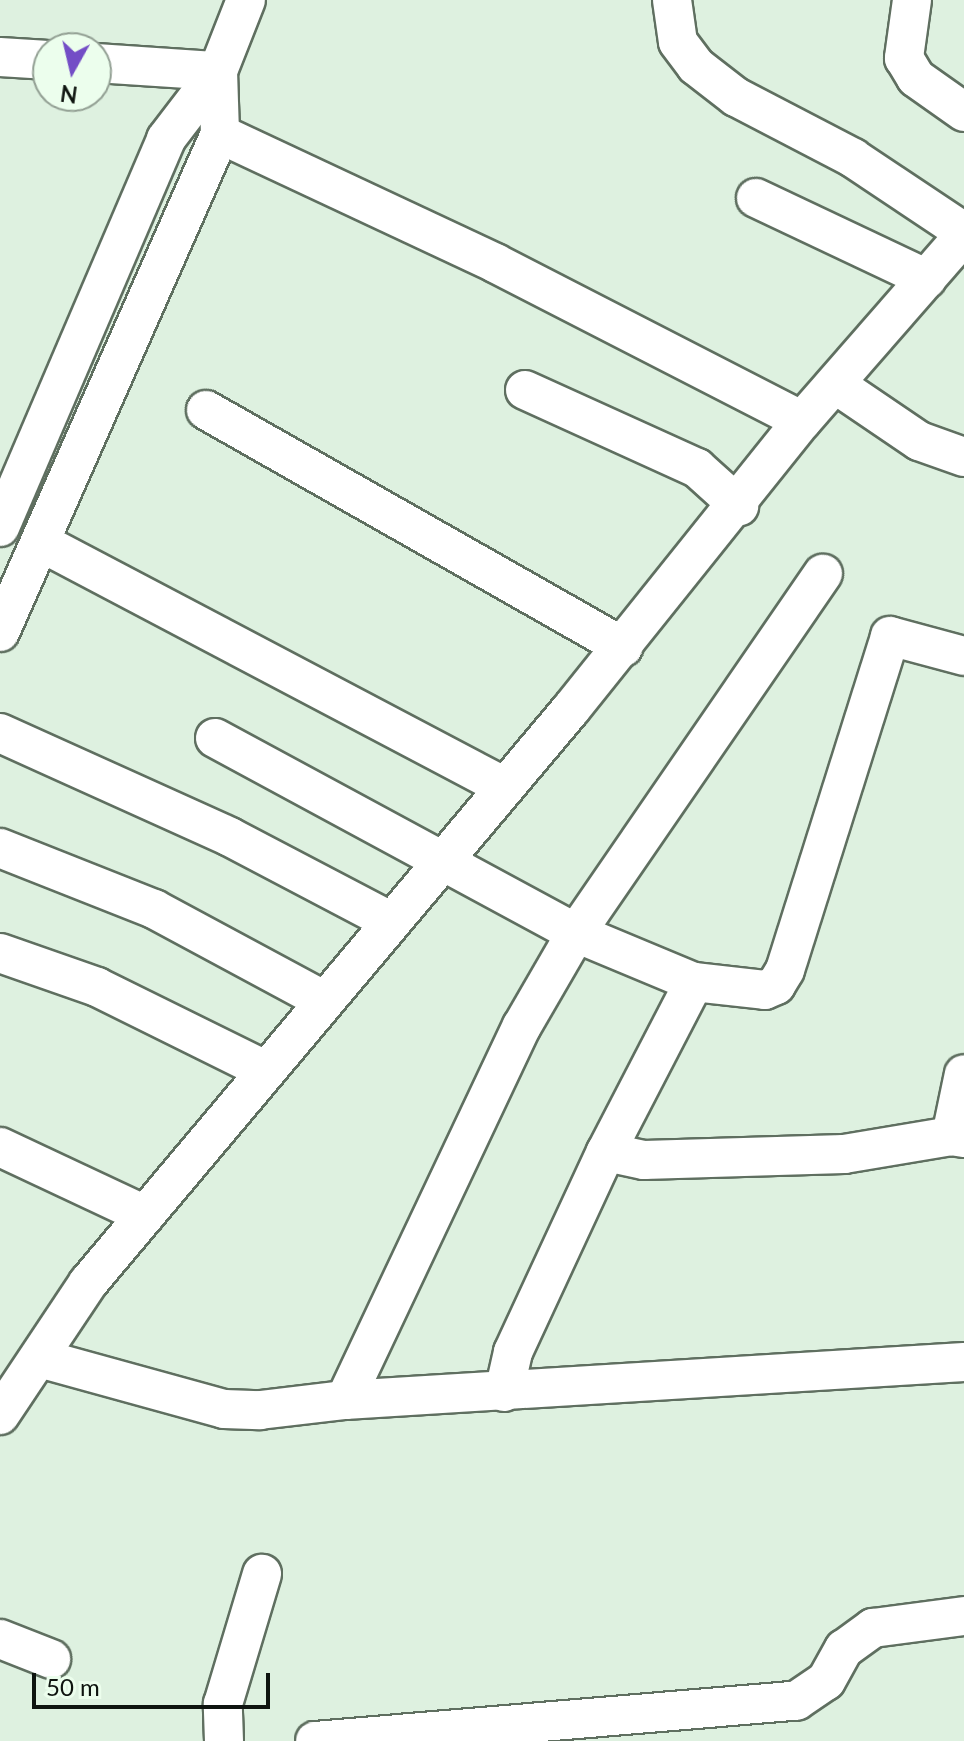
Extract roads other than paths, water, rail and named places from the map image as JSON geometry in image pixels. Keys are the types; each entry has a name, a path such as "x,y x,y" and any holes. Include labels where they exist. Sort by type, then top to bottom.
{"street":[{"path":"0,527 166,139 218,71 246,0"},
{"path":"0,1415 88,1283 623,647 739,506 802,421 838,386 964,234 853,158 736,97 696,66 678,42 672,0"},
{"path":"912,0 904,58 916,78 964,112"},
{"path":"0,57 32,59"},
{"path":"112,64 218,71"},
{"path":"0,632 42,543 220,134 218,71"},
{"path":"220,134 495,263 802,421"},
{"path":"756,198 927,279"},
{"path":"838,386 919,441 964,457"},
{"path":"525,390 697,468 739,506"},
{"path":"206,410 623,647"},
{"path":"42,543 505,787"},
{"path":"345,1400 522,1026 576,933 823,574"},
{"path":"215,738 576,933 694,982 765,990 776,985 785,970 890,636 964,656"},
{"path":"0,733 230,837 390,921"},
{"path":"0,848 154,909 323,1000"},
{"path":"0,953 97,987 265,1070"},
{"path":"504,1392 513,1352 606,1152 694,982"},
{"path":"606,1152 644,1160 844,1154 957,1137 964,1074"},
{"path":"0,1147 145,1215"},
{"path":"39,1358 224,1409 260,1410 345,1400 964,1362"},
{"path":"224,1741 223,1704 262,1574"},
{"path":"315,1741 796,1701 826,1681 844,1649 873,1628 964,1616"},
{"path":"0,1639 51,1659"}]}
